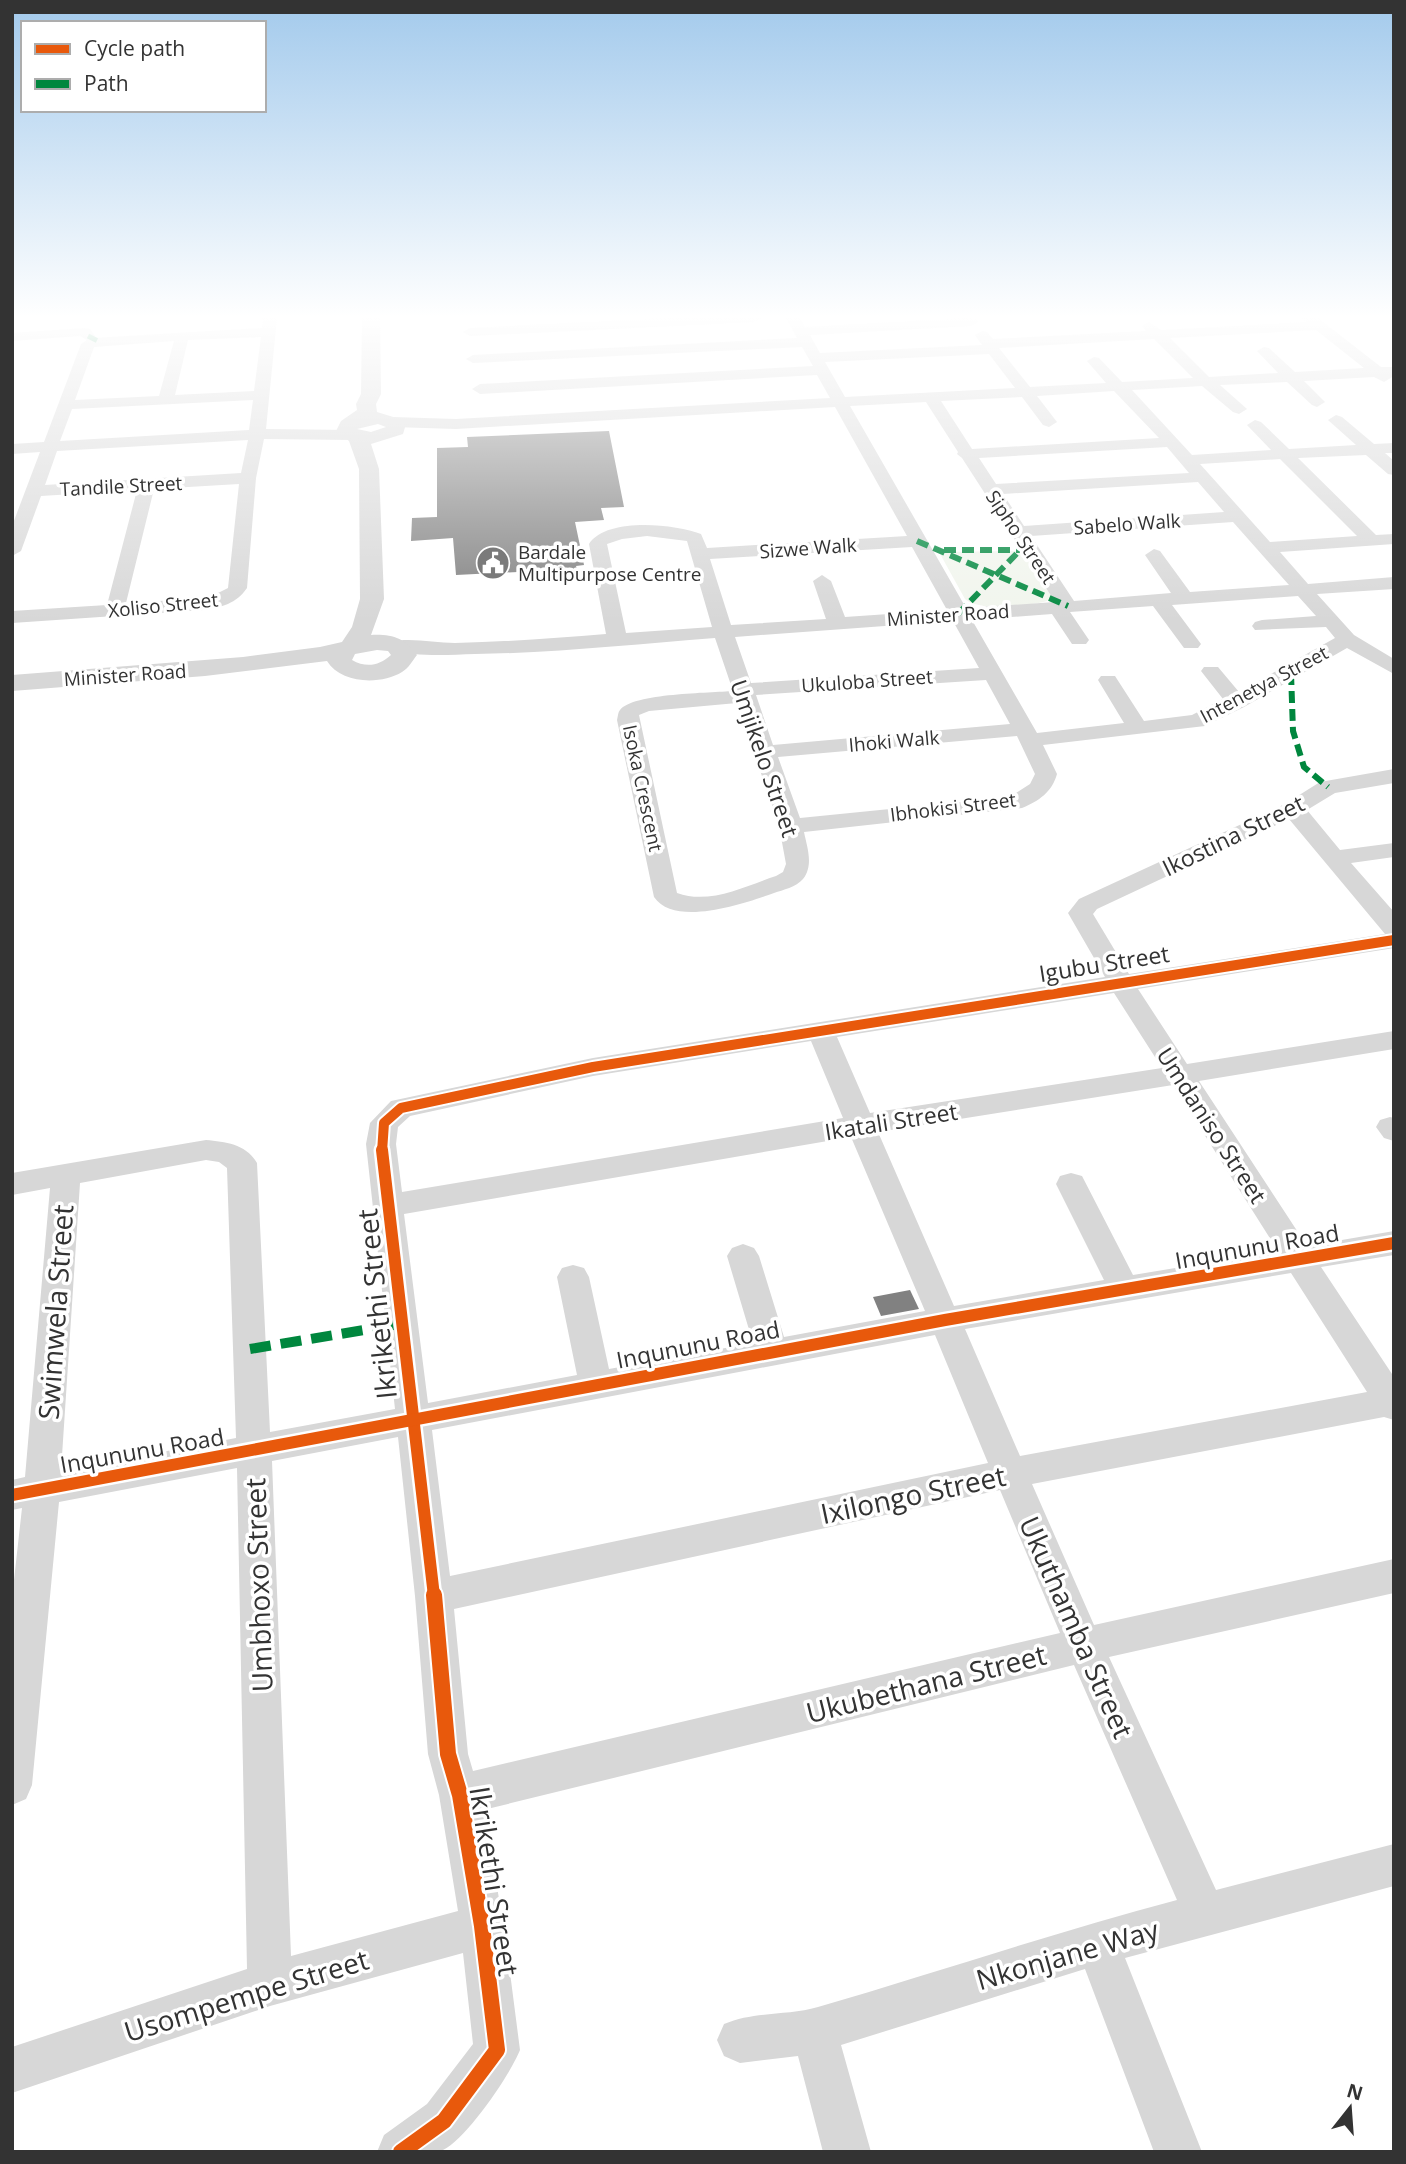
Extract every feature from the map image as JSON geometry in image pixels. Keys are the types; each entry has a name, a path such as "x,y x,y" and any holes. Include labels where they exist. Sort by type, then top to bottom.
{"street":[{"path":"12,551 62,419"},
{"name":"Xoliso Street","path":"12,617 202,604 217,602 234,593 238,588 248,478 259,419"},
{"path":"354,429 361,419"},
{"path":"385,419 389,427"},
{"path":"12,449 456,424 463,419"},
{"name":"Ibhokisi Street","path":"790,825 1014,803 1031,795 1045,782 1046,774 1027,735 851,419"},
{"name":"Sipho Street","path":"944,419 1018,532 1079,640"},
{"name":"Intenetya Street","path":"1027,735 1138,728 1197,721 1237,702 1347,639 1150,419"},
{"path":"1336,420 1394,470"},
{"path":"1255,425 1371,540"},
{"path":"369,469 377,445 389,427"},
{"path":"348,655 365,627 372,599 369,469 354,429"},
{"path":"965,454 1170,442"},
{"path":"1185,460 1394,448"},
{"path":"990,490 1200,477"},
{"name":"Tandile Street","path":"35,491 248,478"},
{"path":"115,610 147,484"},
{"name":"Sabelo Walk","path":"1018,532 1236,516"},
{"path":"617,639 598,544 600,541 618,533 678,531 695,538 700,554"},
{"path":"1265,548 1394,539"},
{"name":"Sizwe Walk","path":"700,554 917,541"},
{"name":"Umjikelo Street","path":"666,897 679,904 699,906 785,881 793,876 798,864 790,825 723,632 700,554"},
{"path":"1154,555 1184,598"},
{"path":"822,581 837,623"},
{"name":"Minister Road","path":"12,683 238,666 309,665 348,655 372,642 395,652 503,648 1394,583"},
{"path":"372,599 384,636 395,652"},
{"path":"1159,601 1191,644"},
{"path":"1262,626 1330,621"},
{"path":"1347,639 1394,668"},
{"path":"1210,671 1237,702"},
{"name":"Ukuloba Street","path":"744,693 991,673"},
{"path":"1108,680 1138,728"},
{"name":"Isoka Crescent","path":"666,897 628,720 629,712 645,705 744,693"},
{"name":"Ihoki Walk","path":"765,752 1027,735"},
{"name":"Ikostina Street","path":"1080,913 1081,909 1100,898 1293,810 1328,787 1394,776"},
{"path":"1293,810 1394,928"},
{"path":"1333,858 1394,850"},
{"name":"Umdaniso Street","path":"1080,913 1119,981 1393,1403"},
{"name":"Igubu Street","path":"820,1030 1394,940"},
{"name":"Ukuthamba Street","path":"820,1030 1084,1645 1205,1914"},
{"name":"Ikrikethi Street","path":"401,2152 444,2121 497,2050 482,1926 460,1795 448,1754 434,1596 411,1419 381,1144 384,1123 401,1108 593,1067 820,1030"},
{"name":"Ikatali Street","path":"389,1205 861,1125 1394,1040"},
{"name":"Umbhoxo Street","path":"66,1174 198,1151 226,1152 242,1163 254,1452 270,1984"},
{"path":"12,1184 66,1174"},
{"name":"Swimwela Street","path":"12,1785 27,1492 66,1174"},
{"path":"1071,1184 1125,1290"},
{"name":"Inqununu Road","path":"27,1492 254,1452 411,1419 945,1320 1394,1243"},
{"name":"Inqununu Road","path":"743,1256 772,1352"},
{"name":"Inqununu Road","path":"573,1277 596,1385"},
{"name":"Ixilongo Street","path":"434,1596 1010,1473 1393,1403"},
{"name":"Ukubethana Street","path":"460,1795 1084,1645 1394,1576"},
{"name":"Nkonjane Way","path":"740,2040 814,2031 1097,1943 1394,1865"},
{"name":"Usompempe Street","path":"12,2070 270,1984 482,1926"},
{"path":"1097,1943 1178,2152"},
{"path":"814,2031 847,2152"}],"shaded area":[{"path":"1022,551 1051,596 1047,601 1004,607 972,603 965,599 939,552"}],"building":[{"path":"609,431 624,507 601,508 604,520 575,522 584,565 576,566 577,569 456,575 453,538 411,541 412,518 437,517 437,448 468,447 467,437"},
{"path":"910,1290 919,1309 881,1316 873,1297"}],"marked path":[{"path":"917,541 1068,606"},
{"path":"958,614 1026,544"},
{"path":"944,550 1021,550"},
{"path":"1291,673 1293,731 1304,767 1328,787"},
{"path":"250,1349 400,1324"}],"cycle path":[{"path":"401,2152 444,2121 497,2050 482,1926 460,1795 448,1754 434,1596 381,1144 384,1123 401,1108 593,1067 1394,940"},
{"path":"12,1495 945,1320 1394,1243"}],"place":[{"name":"Bardale Multipurpose Centre","path":"493,563"}]}
